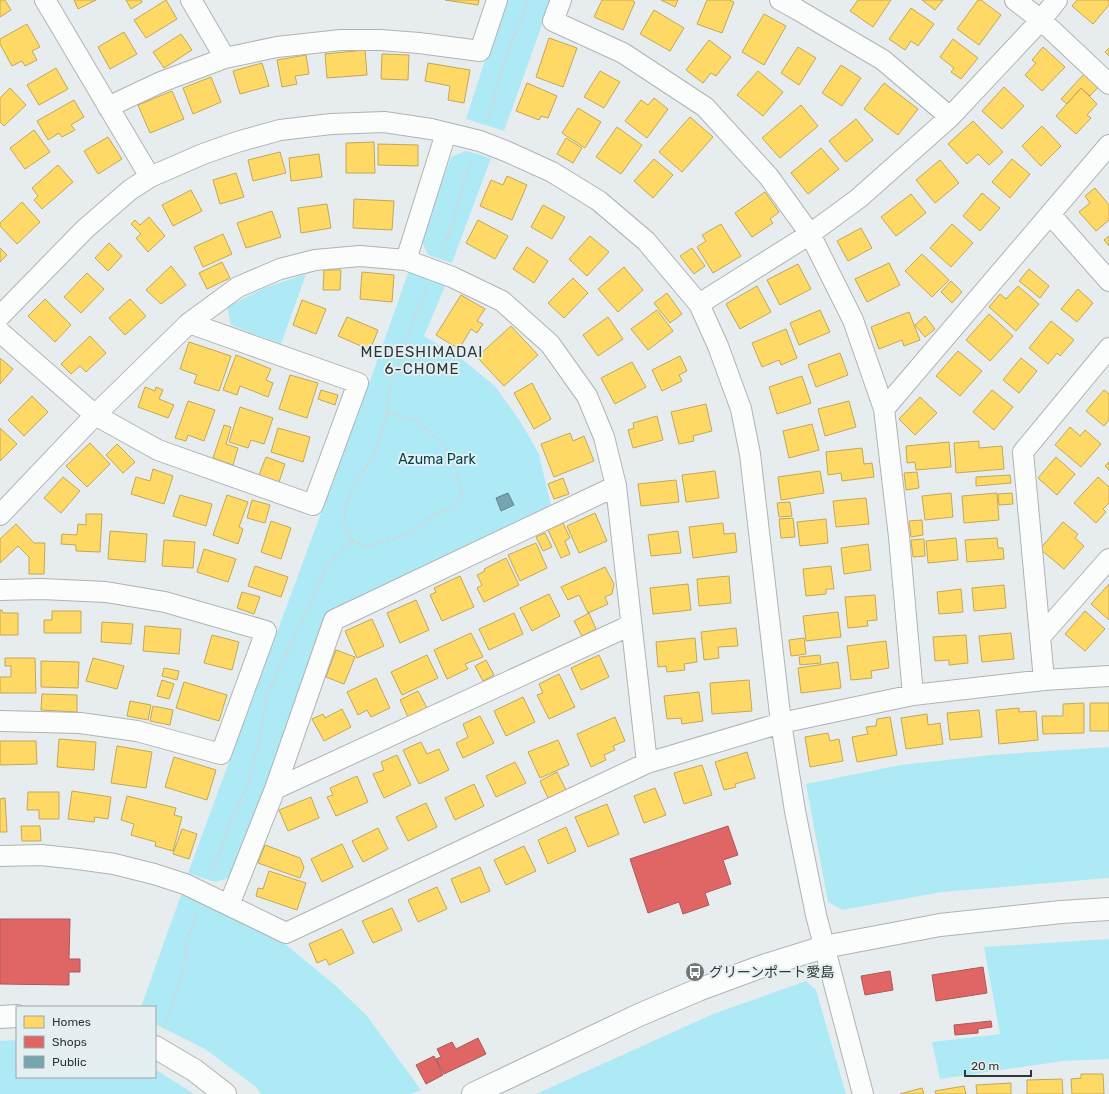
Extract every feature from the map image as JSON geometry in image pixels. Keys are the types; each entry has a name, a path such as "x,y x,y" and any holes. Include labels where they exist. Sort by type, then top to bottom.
{"street":[{"path":"45,0 150,177"},
{"path":"191,0 225,58"},
{"path":"108,106 161,82 225,58 278,47 341,40 380,40 419,43 480,51 497,0"},
{"path":"561,0 553,21 623,53 705,107 769,177 810,234 852,320 884,410 899,537 913,695"},
{"path":"780,0 883,60 950,117"},
{"path":"1016,0 1041,20 1109,84"},
{"path":"698,304 810,234 859,198 950,117 1041,20 1057,0"},
{"path":"0,316 85,229 130,190 150,177 203,154 238,142 280,130 331,124 384,122 431,129 480,141 552,172 598,201 646,241 698,304 718,346 742,409 750,454 781,723 795,811 816,915 862,1094"},
{"path":"406,260 446,133"},
{"path":"884,410 1109,145"},
{"path":"1050,214 1109,281"},
{"path":"0,515 95,415 189,323 238,287 280,269 315,260 360,256 406,260 434,270 502,301 550,344 587,396 604,437 616,486 647,763"},
{"path":"0,332 95,415 158,450 313,505 358,383 189,323"},
{"path":"1044,680 1023,452 1109,348"},
{"path":"229,905 275,789 334,620 616,486"},
{"path":"1040,637 1109,559"},
{"path":"0,590 42,589 106,592 165,602 266,630 221,754 137,732 80,723 0,721"},
{"path":"275,789 631,625"},
{"path":"0,856 41,855 114,864 154,874 185,884 286,934 647,763 781,723 913,695 1044,680 1109,676"},
{"path":"473,1094 639,1015 698,990 760,967 824,947 940,925 1061,912 1109,909"},
{"path":"0,1017 16,1016"},
{"path":"159,1040 225,1094"}],"path":[{"path":"387,413 417,421 440,441 452,458 462,494 455,507 434,515 415,531 366,546 352,541 344,526 345,506 358,478 375,453 387,413 390,386 409,332 452,226 464,181 480,141 493,103 505,60 528,0"},
{"path":"159,1040 183,972 187,939 232,819 248,785 260,737 267,693 326,567 352,541"}],"green space":[{"path":"507,0 551,0 504,131 466,119 484,63"},
{"path":"466,151 491,158 452,263 428,255 421,239 451,157"},
{"name":"Azuma Park","path":"409,270 446,284 424,336 463,360 495,386 520,421 539,454 551,505 327,613 232,877 215,882 188,873 371,378"},
{"path":"306,274 281,344 231,325 227,307 264,288"},
{"path":"1109,747 1109,878 942,892 842,910 828,902 806,784 901,765 991,755"},
{"path":"182,892 218,908 285,944 336,986 367,1016 421,1090 411,1094 261,1094 256,1087 205,1049 156,1024 156,1006 141,1006"},
{"path":"1109,939 1109,1059 1063,1061 940,1079 932,1042 1000,1034 984,947"},
{"path":"806,981 816,990 846,1094 536,1094 713,1014"},
{"path":"16,1040 16,1078 156,1078 156,1070 194,1094 0,1094 0,1041"}],"building: Homes":[{"path":"0,0 5,0 11,10 0,17"},
{"path":"74,0 96,0 78,9"},
{"path":"126,0 141,0 142,2 131,9"},
{"path":"166,0 177,19 146,38 134,20"},
{"path":"445,0 479,0 478,5"},
{"path":"602,0 631,0 635,2 623,30 594,17"},
{"path":"661,0 678,0 675,7"},
{"path":"707,0 729,0 734,2 722,33 697,24"},
{"path":"858,0 891,0 873,27 850,11"},
{"path":"922,0 943,0 935,10"},
{"path":"978,0 981,0 1001,15 979,45 957,29"},
{"path":"1077,0 1109,0 1109,5 1093,24 1072,6"},
{"path":"911,8 934,24 918,46 911,41 905,50 889,39"},
{"path":"654,10 684,28 670,51 640,34"},
{"path":"764,14 786,26 764,65 742,52"},
{"path":"27,24 40,47 32,51 37,60 25,66 22,61 12,66 0,44 0,39"},
{"path":"124,32 137,54 110,69 98,47"},
{"path":"181,34 192,50 164,68 153,52"},
{"path":"549,38 577,48 563,87 536,77"},
{"path":"953,39 978,58 961,79 951,72 954,68 940,57"},
{"path":"709,40 731,57 716,76 711,73 703,83 686,70"},
{"path":"798,47 816,58 799,85 781,73"},
{"path":"1043,47 1065,67 1042,91 1025,75 1036,63 1032,60"},
{"path":"1109,48 1109,56 1105,52"},
{"path":"365,50 367,75 327,78 325,54"},
{"path":"382,54 409,55 408,80 381,79"},
{"path":"306,55 309,74 295,76 297,84 282,87 277,60"},
{"path":"262,63 269,86 240,94 233,71"},
{"path":"428,63 470,70 464,103 448,100 450,86 425,81"},
{"path":"841,65 861,78 842,106 822,93"},
{"path":"56,68 68,89 39,105 27,85"},
{"path":"600,71 620,82 604,108 584,97"},
{"path":"758,71 783,92 763,116 737,95"},
{"path":"1085,73 1099,86 1090,96 1081,88 1067,104 1061,99"},
{"path":"211,77 221,102 193,114 183,88"},
{"path":"527,83 557,96 548,118 541,116 539,120 516,111"},
{"path":"884,83 918,109 898,135 864,109"},
{"path":"1004,87 1024,106 1002,129 982,111"},
{"path":"10,88 26,105 4,126 0,122 0,98"},
{"path":"1081,88 1097,104 1087,115 1091,118 1076,134 1056,116"},
{"path":"172,91 184,119 150,133 138,105"},
{"path":"654,98 668,109 647,138 625,121 641,100 648,105"},
{"path":"74,100 84,117 71,125 75,130 62,137 59,133 48,140 37,121"},
{"path":"801,105 818,126 780,158 762,138"},
{"path":"578,108 601,122 585,148 562,133"},
{"path":"690,117 713,137 682,172 659,152"},
{"path":"856,119 873,140 846,162 829,141"},
{"path":"973,121 1003,152 989,165 978,154 967,164 948,144"},
{"path":"1042,126 1061,146 1041,166 1022,146"},
{"path":"617,127 642,145 621,174 596,157"},
{"path":"34,130 50,152 25,169 10,148"},
{"path":"108,137 122,159 98,174 84,151"},
{"path":"566,138 582,148 573,163 557,154"},
{"path":"374,142 375,173 346,173 346,143"},
{"path":"378,144 418,145 418,166 378,165"},
{"path":"821,148 839,169 808,194 791,173"},
{"path":"280,152 286,173 253,181 248,160"},
{"path":"319,154 322,177 291,181 289,158"},
{"path":"654,159 673,175 653,198 634,181"},
{"path":"1012,159 1030,174 1010,198 992,182"},
{"path":"940,160 959,183 935,203 916,180"},
{"path":"58,165 73,182 42,209 34,200 38,196 32,188"},
{"path":"236,173 244,197 220,204 213,180"},
{"path":"507,176 527,185 512,220 480,206 491,180 503,185"},
{"path":"1095,188 1109,205 1109,220 1096,231 1079,212 1090,203 1085,196"},
{"path":"191,190 202,211 173,226 162,205"},
{"path":"765,192 779,212 770,219 773,223 752,237 735,213"},
{"path":"982,193 1000,208 980,231 963,216"},
{"path":"911,194 926,213 896,236 881,217"},
{"path":"354,199 394,201 392,230 353,228"},
{"path":"22,202 40,222 17,244 0,226 0,223"},
{"path":"327,204 331,228 301,233 298,208"},
{"path":"543,205 565,217 552,239 531,227"},
{"path":"272,211 281,237 246,248 237,223"},
{"path":"149,217 165,236 148,252 136,238 141,234 131,224 135,220 140,225"},
{"path":"478,220 508,236 495,259 466,243"},
{"path":"721,224 741,256 713,273 697,247 706,241 702,235"},
{"path":"952,224 973,243 951,267 930,248"},
{"path":"861,228 872,248 848,261 837,241"},
{"path":"223,234 232,254 203,267 194,247"},
{"path":"590,236 609,252 587,276 569,259"},
{"path":"1109,236 1109,246 1104,240"},
{"path":"109,243 122,256 108,271 95,258"},
{"path":"527,247 548,261 534,283 513,269"},
{"path":"0,248 7,255 0,262"},
{"path":"692,248 705,266 694,274 680,256"},
{"path":"922,254 949,280 932,297 905,271"},
{"path":"222,262 230,278 207,289 199,273"},
{"path":"889,263 900,285 867,302 855,279"},
{"path":"798,264 811,289 780,305 767,280"},
{"path":"171,266 186,285 161,304 146,290"},
{"path":"624,267 643,290 618,312 598,289"},
{"path":"1029,269 1049,286 1040,298 1019,281"},
{"path":"324,270 341,270 340,290 323,290"},
{"path":"362,272 394,275 392,302 360,299"},
{"path":"87,273 104,289 81,313 64,297"},
{"path":"573,278 588,293 564,318 548,303"},
{"path":"951,281 962,292 952,303 941,292"},
{"path":"757,286 771,312 740,329 726,304"},
{"path":"1018,286 1039,304 1016,331 989,307 1000,294 1006,299"},
{"path":"1078,289 1093,303 1077,322 1061,309"},
{"path":"667,293 682,314 670,323 654,303"},
{"path":"461,295 485,309 477,321 483,324 477,333 471,329 459,349 436,335"},
{"path":"45,299 71,325 55,342 28,316"},
{"path":"130,299 146,316 125,335 109,318"},
{"path":"302,300 326,309 316,334 293,325"},
{"path":"657,310 673,331 648,350 631,329"},
{"path":"820,310 830,332 799,345 790,323"},
{"path":"909,312 920,340 904,346 902,340 879,349 871,327"},
{"path":"989,314 1013,336 990,361 966,340"},
{"path":"925,316 935,329 925,337 915,325"},
{"path":"347,317 378,330 370,350 338,336"},
{"path":"608,317 623,339 598,356 583,335"},
{"path":"1051,321 1074,340 1060,356 1057,353 1048,364 1029,348"},
{"path":"511,326 538,355 504,386 477,357"},
{"path":"786,329 797,358 781,365 779,360 762,367 752,343"},
{"path":"90,336 106,353 86,372 80,366 71,374 61,364"},
{"path":"189,342 231,356 219,391 194,383 197,375 180,369"},
{"path":"958,351 982,371 960,396 936,376"},
{"path":"840,353 848,375 816,387 808,365"},
{"path":"236,355 271,369 266,380 273,383 268,397 240,386 237,395 223,390"},
{"path":"680,356 687,371 679,375 682,381 662,391 652,370"},
{"path":"0,358 13,369 0,384"},
{"path":"1021,358 1037,371 1019,393 1003,380"},
{"path":"632,362 646,387 615,404 601,378"},
{"path":"290,375 318,383 307,418 279,409"},
{"path":"802,376 811,403 777,414 769,387"},
{"path":"532,383 551,419 534,429 514,393"},
{"path":"145,387 155,391 156,387 163,390 159,399 174,405 168,418 138,407"},
{"path":"321,390 338,395 335,405 318,399"},
{"path":"992,390 1013,407 994,430 973,412"},
{"path":"1104,390 1109,394 1109,420 1104,426 1086,411"},
{"path":"32,396 48,412 24,436 8,420"},
{"path":"920,397 937,413 915,435 899,419"},
{"path":"188,401 215,410 204,441 188,435 186,441 175,438"},
{"path":"849,401 856,427 825,436 818,409"},
{"path":"706,404 712,431 693,436 694,441 679,444 671,412"},
{"path":"240,407 273,418 264,444 251,440 248,448 229,442"},
{"path":"657,416 663,440 633,448 628,430 634,428 633,423"},
{"path":"812,424 819,450 789,458 783,431"},
{"path":"224,425 231,427 226,444 238,448 233,465 213,458"},
{"path":"1070,427 1080,436 1085,430 1101,444 1081,467 1055,445"},
{"path":"0,428 17,444 0,461"},
{"path":"278,428 310,437 303,462 271,452"},
{"path":"570,433 573,441 584,436 594,461 554,477 541,444"},
{"path":"979,441 979,448 1002,446 1004,469 956,473 954,443"},
{"path":"949,442 951,467 916,470 915,462 907,463 906,446"},
{"path":"90,443 110,464 87,487 66,466"},
{"path":"117,444 135,462 123,473 106,455"},
{"path":"862,448 864,464 872,463 874,477 842,481 841,473 828,475 826,452"},
{"path":"266,457 285,464 279,482 259,475"},
{"path":"1056,457 1075,474 1057,495 1038,478"},
{"path":"1109,462 1109,470 1105,466"},
{"path":"153,469 173,476 164,504 131,494 136,477 150,481"},
{"path":"715,471 719,498 686,502 682,475"},
{"path":"820,471 824,493 781,500 778,477"},
{"path":"917,472 919,488 906,490 904,473"},
{"path":"1010,475 1011,483 976,486 976,477"},
{"path":"63,477 80,491 61,513 44,498"},
{"path":"1098,477 1109,487 1109,503 1103,509 1106,512 1096,523 1074,503"},
{"path":"563,478 569,494 554,499 548,484"},
{"path":"676,480 679,502 641,506 638,484"},
{"path":"951,493 953,517 925,520 922,496"},
{"path":"997,493 999,520 964,523 962,496"},
{"path":"1012,493 1013,504 999,505 998,494"},
{"path":"180,495 212,504 206,526 173,516"},
{"path":"227,495 248,502 239,527 243,529 238,544 213,535"},
{"path":"866,498 869,524 836,527 833,501"},
{"path":"252,500 270,505 265,523 247,518"},
{"path":"790,502 792,516 779,517 777,503"},
{"path":"595,513 607,541 579,553 567,526"},
{"path":"86,514 102,514 100,552 76,551 76,545 61,544 62,534 77,535 78,524 86,525"},
{"path":"793,518 795,537 781,538 779,519"},
{"path":"826,519 828,543 800,546 797,522"},
{"path":"922,520 923,535 911,537 909,521"},
{"path":"271,521 291,528 281,559 261,552"},
{"path":"1063,522 1078,534 1075,538 1084,546 1064,569 1040,549"},
{"path":"563,523 570,538 565,541 570,554 561,558 548,530"},
{"path":"723,523 724,534 735,533 737,552 693,558 689,527"},
{"path":"16,524 34,543 45,543 44,574 29,574 29,557 18,546 0,563 0,539"},
{"path":"110,531 147,534 145,562 108,559"},
{"path":"678,531 681,553 651,556 648,535"},
{"path":"545,533 552,547 543,551 536,537"},
{"path":"956,538 958,560 928,563 926,541"},
{"path":"997,538 998,548 1003,548 1004,559 967,562 965,540"},
{"path":"924,539 925,556 913,557 911,540"},
{"path":"164,540 195,542 193,568 162,566"},
{"path":"536,543 547,568 520,581 508,555"},
{"path":"868,544 871,570 844,574 841,548"},
{"path":"204,549 236,559 228,582 197,572"},
{"path":"506,558 519,585 484,602 477,588 482,585 477,575 485,571 484,569"},
{"path":"255,566 288,577 281,597 248,586"},
{"path":"831,566 834,589 826,589 826,594 806,596 803,569"},
{"path":"605,567 614,584 612,594 605,597 608,604 588,613 579,595 568,600 561,587"},
{"path":"460,576 474,607 442,621 430,595 436,592 434,588"},
{"path":"729,576 731,603 699,606 697,579"},
{"path":"688,584 691,610 653,614 650,588"},
{"path":"1109,584 1109,620 1091,604"},
{"path":"1004,585 1006,608 974,611 972,588"},
{"path":"961,589 963,612 939,614 937,592"},
{"path":"242,592 260,597 254,614 237,608"},
{"path":"549,594 560,616 532,631 520,608"},
{"path":"875,595 877,620 867,621 868,626 848,628 845,597"},
{"path":"416,600 429,630 400,643 387,613"},
{"path":"0,610 2,610 3,613 18,613 18,635 0,635"},
{"path":"52,611 81,611 81,633 44,633 44,620 52,620"},
{"path":"1085,611 1105,629 1085,651 1065,634"},
{"path":"838,612 841,637 806,641 803,616"},
{"path":"514,613 523,634 489,650 479,629"},
{"path":"589,613 596,629 582,636 574,621"},
{"path":"372,619 384,646 357,658 345,631"},
{"path":"102,622 133,624 131,644 101,642"},
{"path":"145,626 181,629 179,654 143,651"},
{"path":"736,628 738,646 718,647 719,658 704,660 701,632"},
{"path":"471,633 483,657 465,664 468,669 447,679 434,650"},
{"path":"1011,633 1014,659 982,662 979,636"},
{"path":"212,635 239,642 232,670 204,663"},
{"path":"966,635 968,663 949,665 949,660 935,661 933,637"},
{"path":"695,638 697,662 684,664 685,670 667,672 666,666 658,667 656,642"},
{"path":"804,638 806,654 791,656 789,640"},
{"path":"886,641 889,668 871,671 872,678 851,680 847,646"},
{"path":"336,650 355,657 344,684 326,677"},
{"path":"427,655 438,678 402,695 391,672"},
{"path":"599,655 609,677 581,690 571,668"},
{"path":"820,655 821,663 800,665 799,657"},
{"path":"5,658 35,658 36,693 0,693 0,677 11,677 11,666 5,666"},
{"path":"93,658 124,666 117,689 86,681"},
{"path":"486,660 494,675 483,681 475,666"},
{"path":"41,661 79,662 78,688 41,687"},
{"path":"838,662 841,688 801,693 798,668"},
{"path":"164,668 179,671 177,680 162,676"},
{"path":"559,674 575,707 549,719 537,695 543,693 539,684"},
{"path":"376,678 390,708 371,717 367,710 358,715 347,692"},
{"path":"162,680 174,684 169,699 157,696"},
{"path":"749,680 752,711 712,714 710,683"},
{"path":"184,682 227,695 219,721 176,708"},
{"path":"418,691 427,708 408,717 400,700"},
{"path":"699,692 703,721 682,724 681,718 667,719 664,696"},
{"path":"42,694 77,695 77,712 41,710"},
{"path":"523,697 535,722 506,736 494,711"},
{"path":"130,701 151,705 148,720 127,716"},
{"path":"1084,703 1084,733 1043,734 1042,716 1063,716 1063,704"},
{"path":"1090,703 1109,703 1109,731 1090,731"},
{"path":"153,706 173,710 170,725 150,721"},
{"path":"1019,708 1019,712 1036,711 1038,740 999,744 996,710"},
{"path":"342,709 351,727 324,741 312,719 323,714 325,718"},
{"path":"979,710 982,737 950,740 947,713"},
{"path":"927,714 928,725 940,723 943,744 906,749 901,718"},
{"path":"480,716 494,743 463,758 456,743 468,737 463,724"},
{"path":"615,717 625,741 613,746 615,750 604,755 606,760 591,767 577,734"},
{"path":"890,717 897,755 857,762 852,737 868,734 866,727 876,726 877,719"},
{"path":"828,733 830,741 839,739 843,761 810,767 805,737"},
{"path":"59,739 96,742 94,770 57,767"},
{"path":"558,740 569,765 540,778 528,752"},
{"path":"0,741 36,741 37,764 0,765"},
{"path":"421,742 427,754 439,749 449,770 419,784 403,750"},
{"path":"117,746 152,752 146,788 111,783"},
{"path":"747,752 755,778 735,784 736,787 724,790 715,762"},
{"path":"397,755 411,785 384,798 373,774 384,770 381,762"},
{"path":"174,757 216,770 207,800 165,787"},
{"path":"515,762 526,783 496,797 486,776"},
{"path":"702,765 712,795 684,804 674,773"},
{"path":"557,772 566,790 548,798 540,781"},
{"path":"357,776 368,802 336,816 327,797 333,795 330,788"},
{"path":"474,784 484,806 455,820 445,798"},
{"path":"655,788 666,815 644,823 634,796"},
{"path":"72,791 111,797 108,819 95,817 94,822 68,819"},
{"path":"28,792 59,792 59,819 39,819 39,810 27,810"},
{"path":"127,796 176,808 174,815 182,817 173,851 155,846 156,842 131,835 134,824 121,820"},
{"path":"311,797 319,818 288,831 279,810"},
{"path":"5,798 7,832 0,832 0,799"},
{"path":"426,803 437,827 408,841 396,817"},
{"path":"607,804 619,834 588,847 575,817"},
{"path":"21,826 40,826 41,841 22,841"},
{"path":"566,827 576,851 548,864 538,840"},
{"path":"378,828 388,849 363,862 352,841"},
{"path":"182,829 197,834 189,859 173,854"},
{"path":"342,844 353,867 322,882 311,859"},
{"path":"265,845 300,858 304,867 300,878 258,863"},
{"path":"524,846 536,871 506,885 494,860"},
{"path":"480,867 490,891 461,903 451,879"},
{"path":"269,871 306,883 297,910 256,896 258,888 263,889"},
{"path":"437,887 447,909 418,922 408,900"},
{"path":"392,908 402,930 373,943 362,921"},
{"path":"342,929 354,953 329,965 326,959 317,963 309,944"},
{"path":"1081,1074 1103,1074 1104,1094 1072,1094 1071,1079 1081,1078"},
{"path":"1062,1079 1063,1094 1027,1094 1027,1080"},
{"path":"1011,1083 1011,1094 977,1094 976,1085"},
{"path":"964,1086 966,1094 936,1094 935,1091"},
{"path":"922,1088 924,1094 900,1094"}],"building: Shops":[{"path":"728,826 738,855 723,860 731,884 705,893 709,905 683,914 679,902 648,913 630,859"},
{"path":"0,919 70,919 69,959 80,959 80,972 69,972 69,985 0,984"},
{"path":"983,967 987,993 936,1001 932,975"},
{"path":"890,971 893,990 865,995 861,976"},
{"path":"991,1021 992,1027 978,1029 978,1033 955,1035 954,1025"},
{"path":"478,1038 486,1054 444,1074 436,1059 441,1057 437,1049 452,1042 456,1049"},
{"path":"434,1056 443,1075 426,1084 416,1065"}],"building: Public":[{"path":"508,493 514,505 501,511 496,498"}],"place":[{"name":"グリーンポート愛島","path":"695,972"}],"district":[{"name":"MEDESHIMADAI 6-CHOME","path":"422,360"}]}
